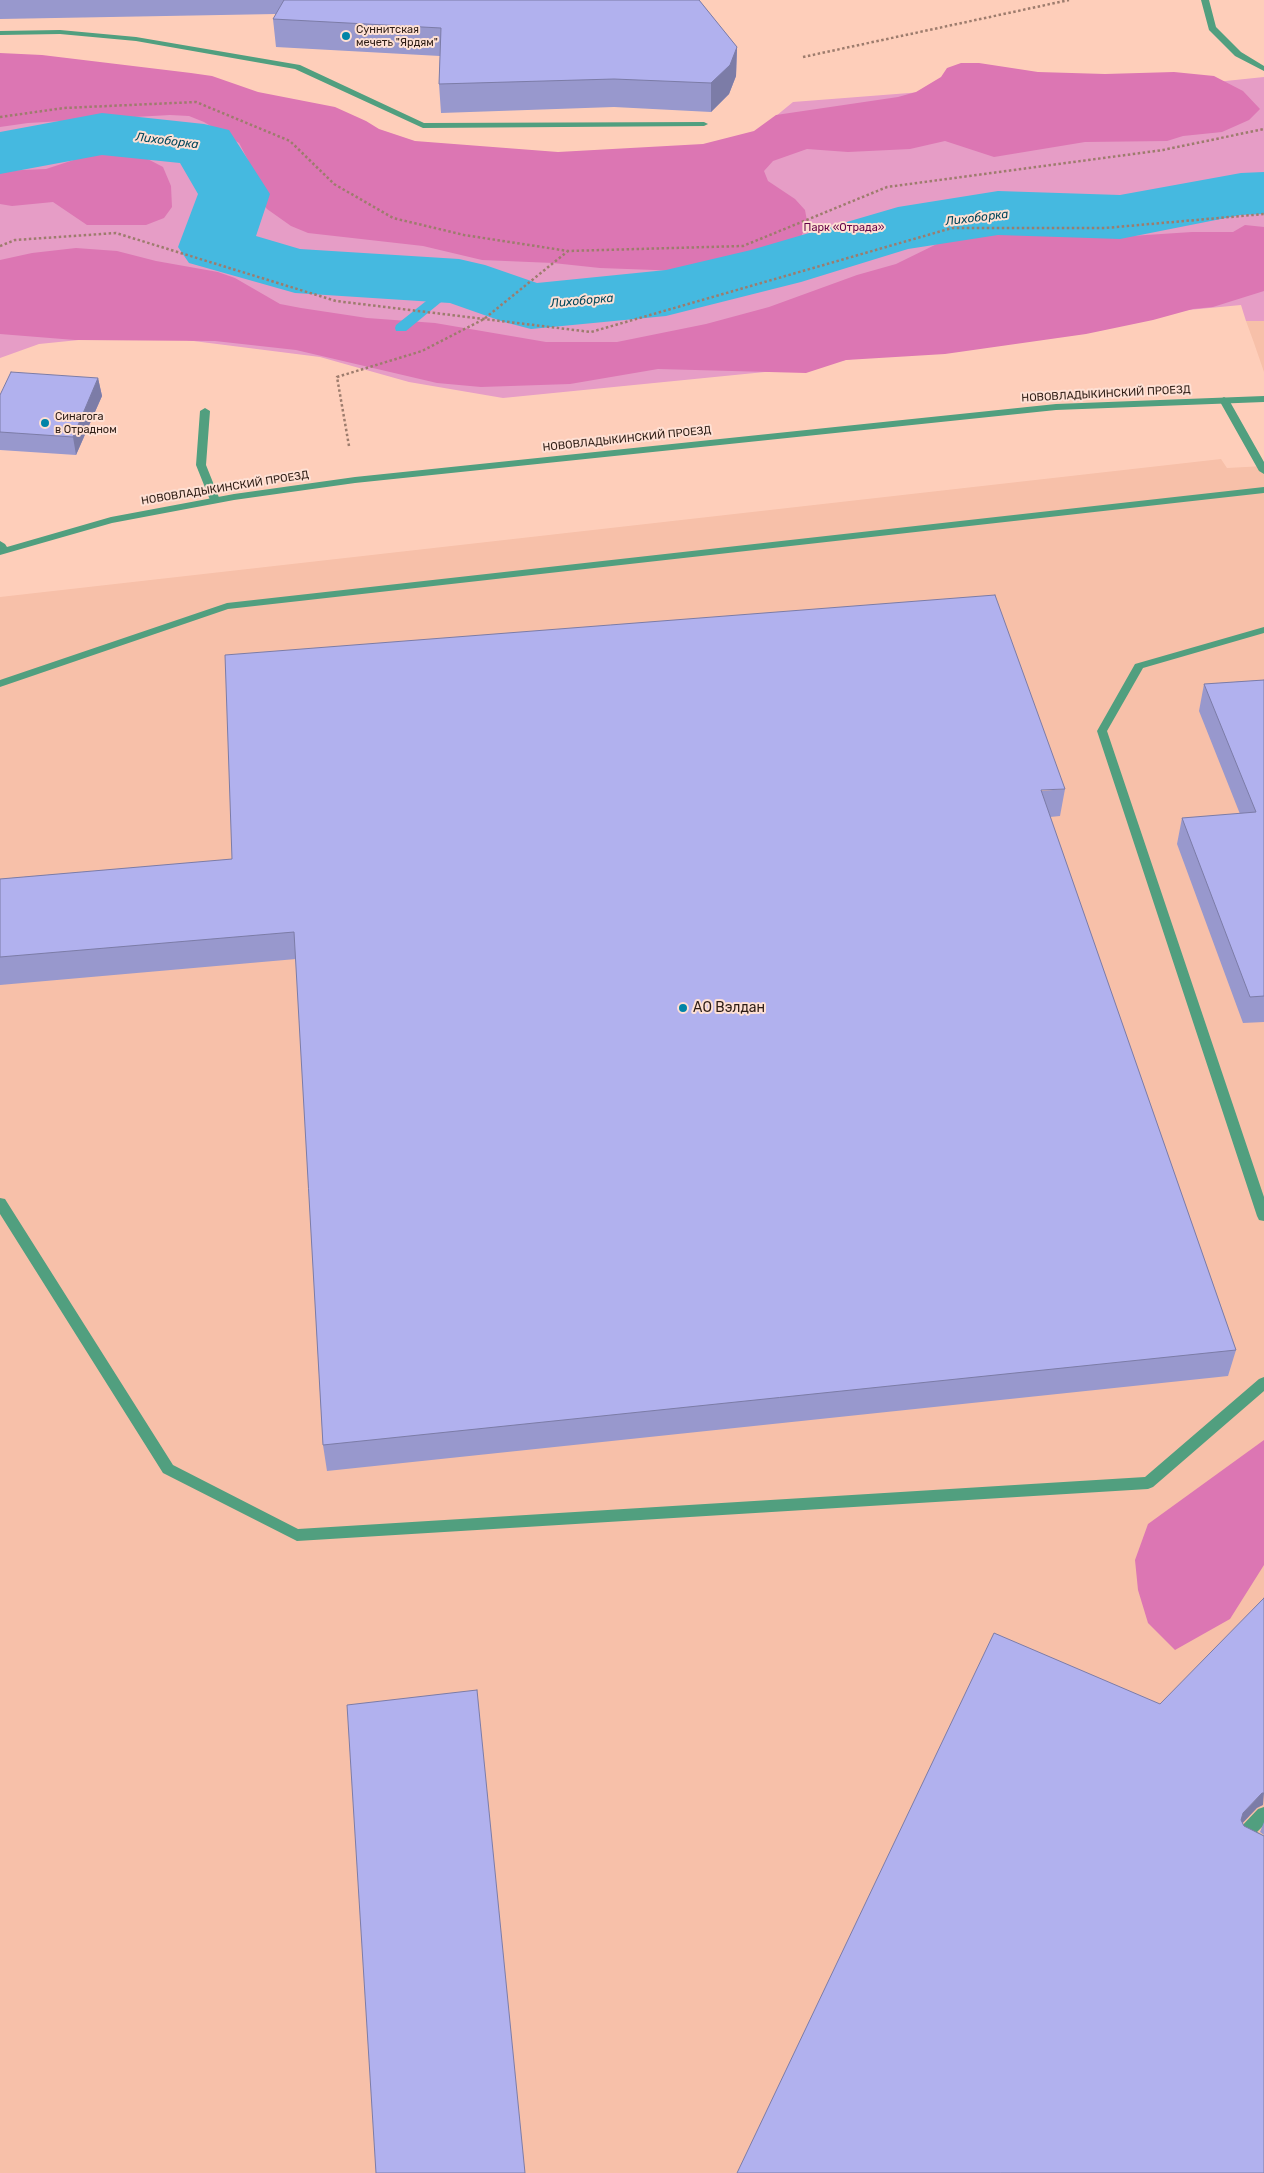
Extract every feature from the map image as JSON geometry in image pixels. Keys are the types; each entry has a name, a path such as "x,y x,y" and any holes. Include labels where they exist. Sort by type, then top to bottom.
{"street":[{"path":"1205,0 1212,28 1238,54 1264,69"},
{"path":"0,33 60,32 136,39 297,67 424,126 704,124"},
{"name":"НОВОВЛАДЫКИНСКИЙ ПРОЕЗД","path":"1,549 111,520 215,500 355,480 1056,407 1264,398"},
{"path":"1224,400 1264,472"},
{"path":"205,411 201,465 215,500"},
{"path":"0,684 227,606 1264,490"},
{"path":"1264,630 1139,666 1102,731 1264,1216"},
{"path":"0,1203 168,1469 297,1535 1148,1483 1264,1383"},
{"path":"1264,1814 1244,1834 1264,1844"}],"path":[{"path":"803,57 1069,0"},
{"path":"0,117 64,108 196,102 290,141 334,184 393,218 464,235 568,251 743,246 887,187 1163,150 1264,129"},
{"path":"0,246 15,240 116,233 336,301 591,332 952,228 1105,228 1264,214"},
{"path":"355,480 337,377 422,351 484,319 568,251"}],"shaded area":[{"path":"0,53 42,55 212,76 258,92 335,107 379,129 415,141 558,152 703,144 754,131 776,115 898,97 916,92 941,77 947,68 961,63 979,63 1038,72 1105,74 1174,72 1214,76 1243,91 1260,109 1249,120 1222,132 1183,136 1167,141 1085,142 994,157 945,141 910,149 848,152 807,149 773,161 764,171 768,181 795,199 805,210 807,221 799,243 768,264 752,270 709,272 600,268 553,263 482,260 423,246 308,233 291,226 267,209 253,191 249,162 239,143 204,122 189,116 170,115 28,123 0,127"},
{"path":"101,151 122,151 140,155 163,167 171,186 172,207 164,218 146,225 87,225 53,202 12,206 0,204 0,171 46,169"},
{"path":"1245,225 1264,227 1264,291 1213,307 1193,309 1153,320 1086,334 945,354 846,360 806,373 658,369 570,384 481,387 437,383 296,350 215,341 75,340 0,334 0,260 32,253 76,248 117,251 156,261 218,272 235,278 280,304 301,308 367,318 435,323 546,342 617,342 706,324 769,307 857,275 896,264 947,239 967,235 1055,234 1100,238 1192,232 1233,232"},
{"path":"1246,321 1264,321 1264,372 1254,343"},
{"path":"1221,459 1227,468 1264,466 1264,2173 0,2173 0,597"},
{"path":"1264,1440 1264,1565 1230,1619 1175,1650 1148,1623 1138,1590 1135,1560 1148,1524"}],"green space":[{"name":"Парк «Отрада»","path":"1264,77 1264,321 1246,321 1241,305 1136,315 775,371 503,398 409,382 320,357 138,334 39,344 0,358 0,102 87,87 338,141 714,167 793,102 1051,82 1216,82"}],"building":[{"path":"284,0 699,0 737,47 730,65 711,83 614,79 439,84 441,28 273,19"},
{"path":"11,372 98,378 73,437 0,432 0,395"},
{"path":"995,595 1065,789 1041,790 1236,1350 323,1445 294,932 0,957 0,879 232,859 225,655"},
{"path":"1264,680 1264,996 1250,997 1182,818 1256,812 1204,684"},
{"path":"1264,1598 1264,1793 1243,1813 1241,1820 1244,1826 1264,1836 1264,2173 737,2173 994,1633 1160,1704"},
{"path":"477,1690 525,2173 376,2173 347,1705"}],"waterway":[{"name":"Лихоборка","path":"0,153 102,134 204,145 234,194 215,247 295,271 459,281 531,306 666,293 775,266 898,229 998,213 1120,217 1241,194 1264,193"},
{"path":"401,328 459,281"}],"place":[{"name":"Суннитская мечеть \"Ярдям\"","path":"346,36"},
{"name":"Синагога в Отрадном","path":"45,423"},
{"name":"АО Вэлдан","path":"683,1008"}]}
